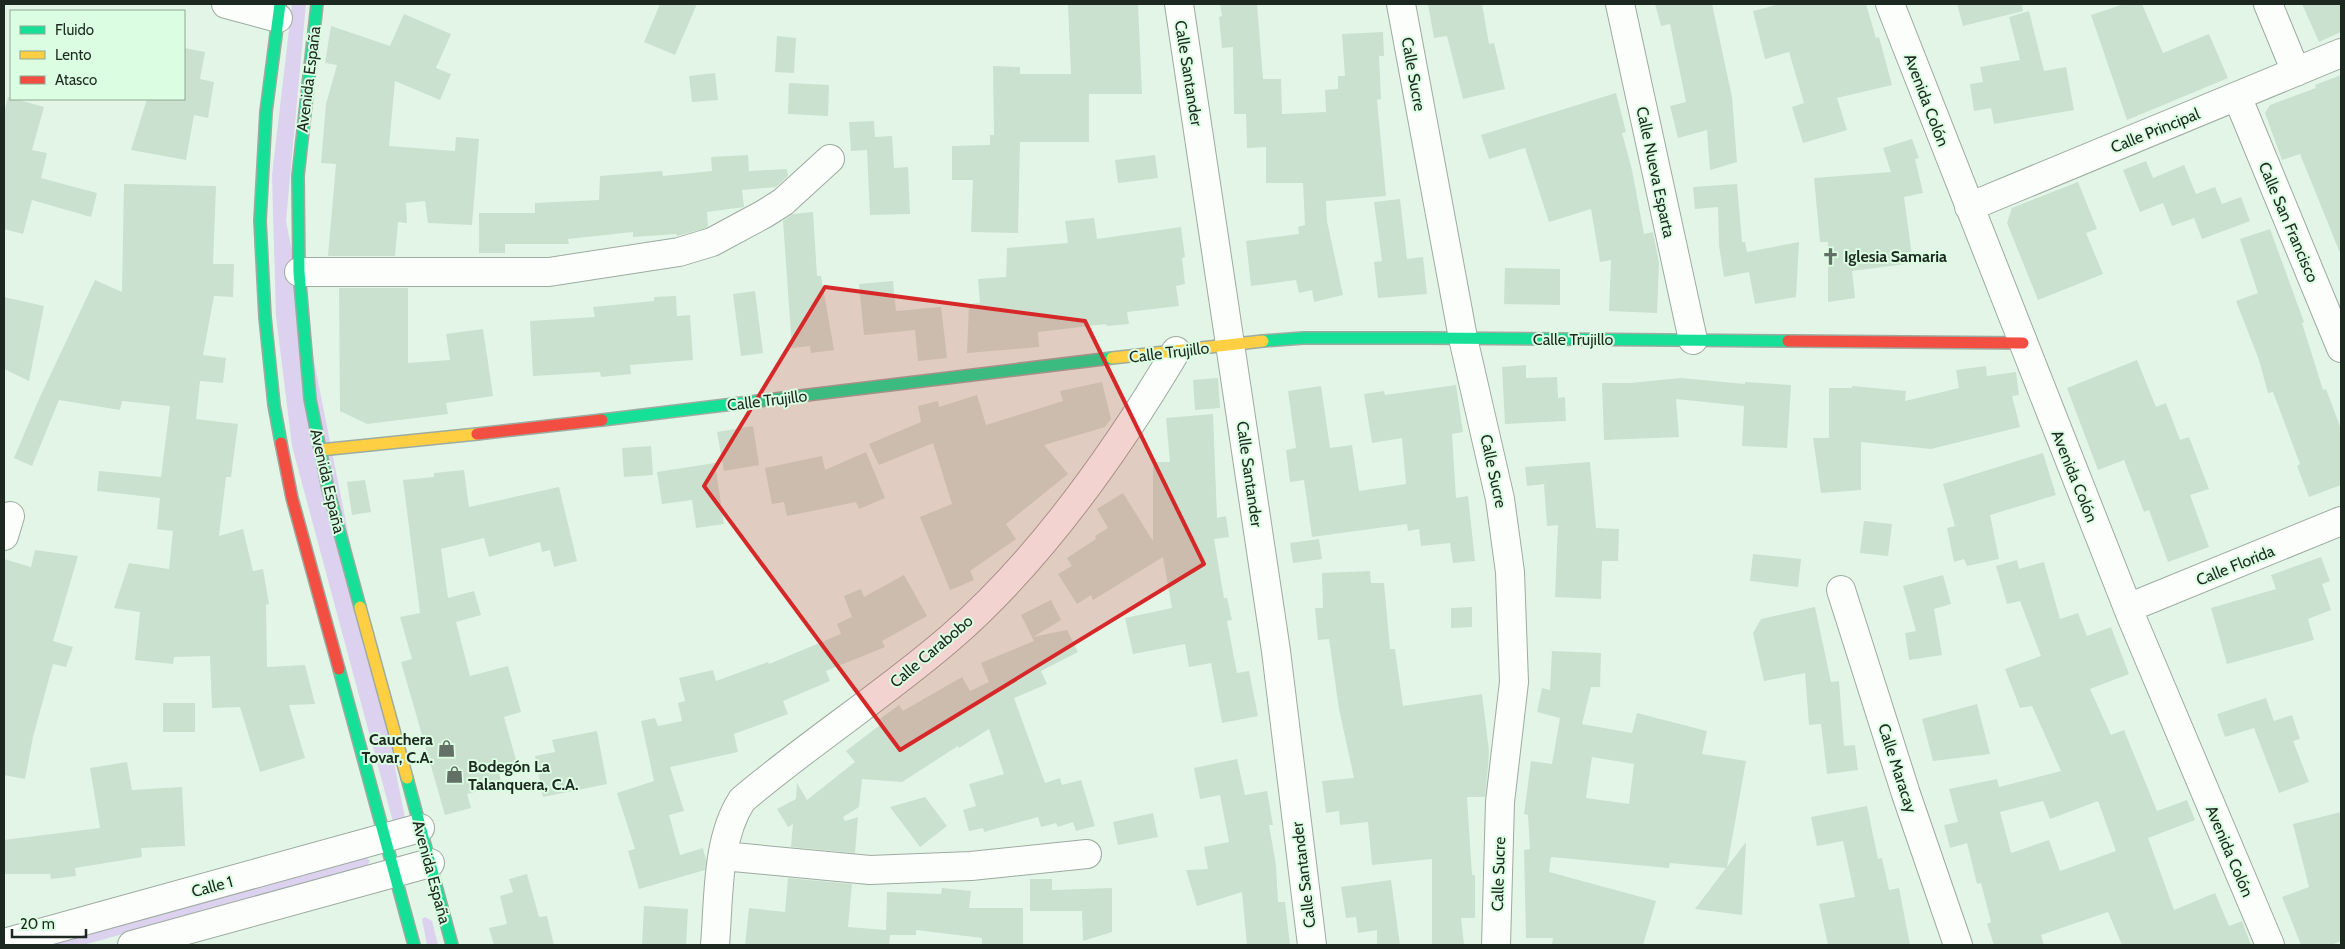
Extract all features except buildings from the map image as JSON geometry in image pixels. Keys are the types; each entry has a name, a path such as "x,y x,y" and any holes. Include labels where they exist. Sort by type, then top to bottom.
{"main road":[{"name":"Avenida España","path":"317,4 303,116 298,176 299,272 310,399 320,450 452,945"},
{"path":"279,11 266,112 260,221 265,317 274,405 292,498 414,945"},
{"name":"Calle Trujillo","path":"320,450 578,423 1231,344 1303,338 2022,343"}],"street":[{"path":"226,4 279,11"},
{"name":"Calle Santander","path":"1178,4 1276,651 1312,945"},
{"name":"Calle Sucre","path":"1401,4 1462,338 1500,499 1510,572 1514,682 1500,802 1496,945"},
{"name":"Calle Nueva Esparta","path":"1620,4 1693,340"},
{"name":"Avenida Colón","path":"1890,4 2128,608 2270,945"},
{"path":"2268,4 2296,72"},
{"name":"Calle Principal","path":"1969,207 2341,53"},
{"name":"Calle San Francisco","path":"2237,96 2341,348"},
{"path":"299,272 549,272 679,252 712,242 737,230 777,206 830,159"},
{"name":"Calle Carabobo","path":"715,945 723,856 728,828 733,814 742,800 908,673 952,637 990,600 1041,545 1130,426 1176,351"},
{"name":"Calle Florida","path":"2128,608 2341,521"},
{"name":"Calle Maracay","path":"1842,590 1906,794 1958,945"},
{"name":"Calle 1","path":"4,943 420,828"},
{"path":"723,856 870,870 971,866 1087,854"},
{"path":"132,945 430,863"}],"highlighted area":[{"path":"825,287 1085,321 1204,564 900,750 704,486"}],"shaded area":[{"path":"292,4 306,4 286,221 405,818 393,822 292,446 276,316 272,175"},
{"path":"363,857 370,861 366,867 83,945 44,945"},
{"path":"425,917 432,921 438,945 427,945 422,919"}],"traffic: fast":[{"path":"280,4 266,112 260,221 265,317 274,405 281,443"},
{"path":"317,4 298,176 299,272 310,399 328,489 360,607"},
{"path":"1263,341 1303,338 1788,341"},
{"path":"602,420 1112,358"},
{"path":"339,669 414,945"},
{"path":"407,778 452,945"}],"traffic: slow":[{"path":"1112,358 1263,341"},
{"path":"320,450 477,434"},
{"path":"360,607 407,778"}],"traffic: jam":[{"path":"1788,341 2023,343"},
{"path":"477,434 602,420"},
{"path":"281,443 292,498 339,669"}],"place":[{"name":"Iglesia Samaria","path":"1830,256"},
{"name":"Cauchera Tovar, C.A.","path":"447,748"},
{"name":"Bodegón La Talanquera, C.A.","path":"454,775"}]}
